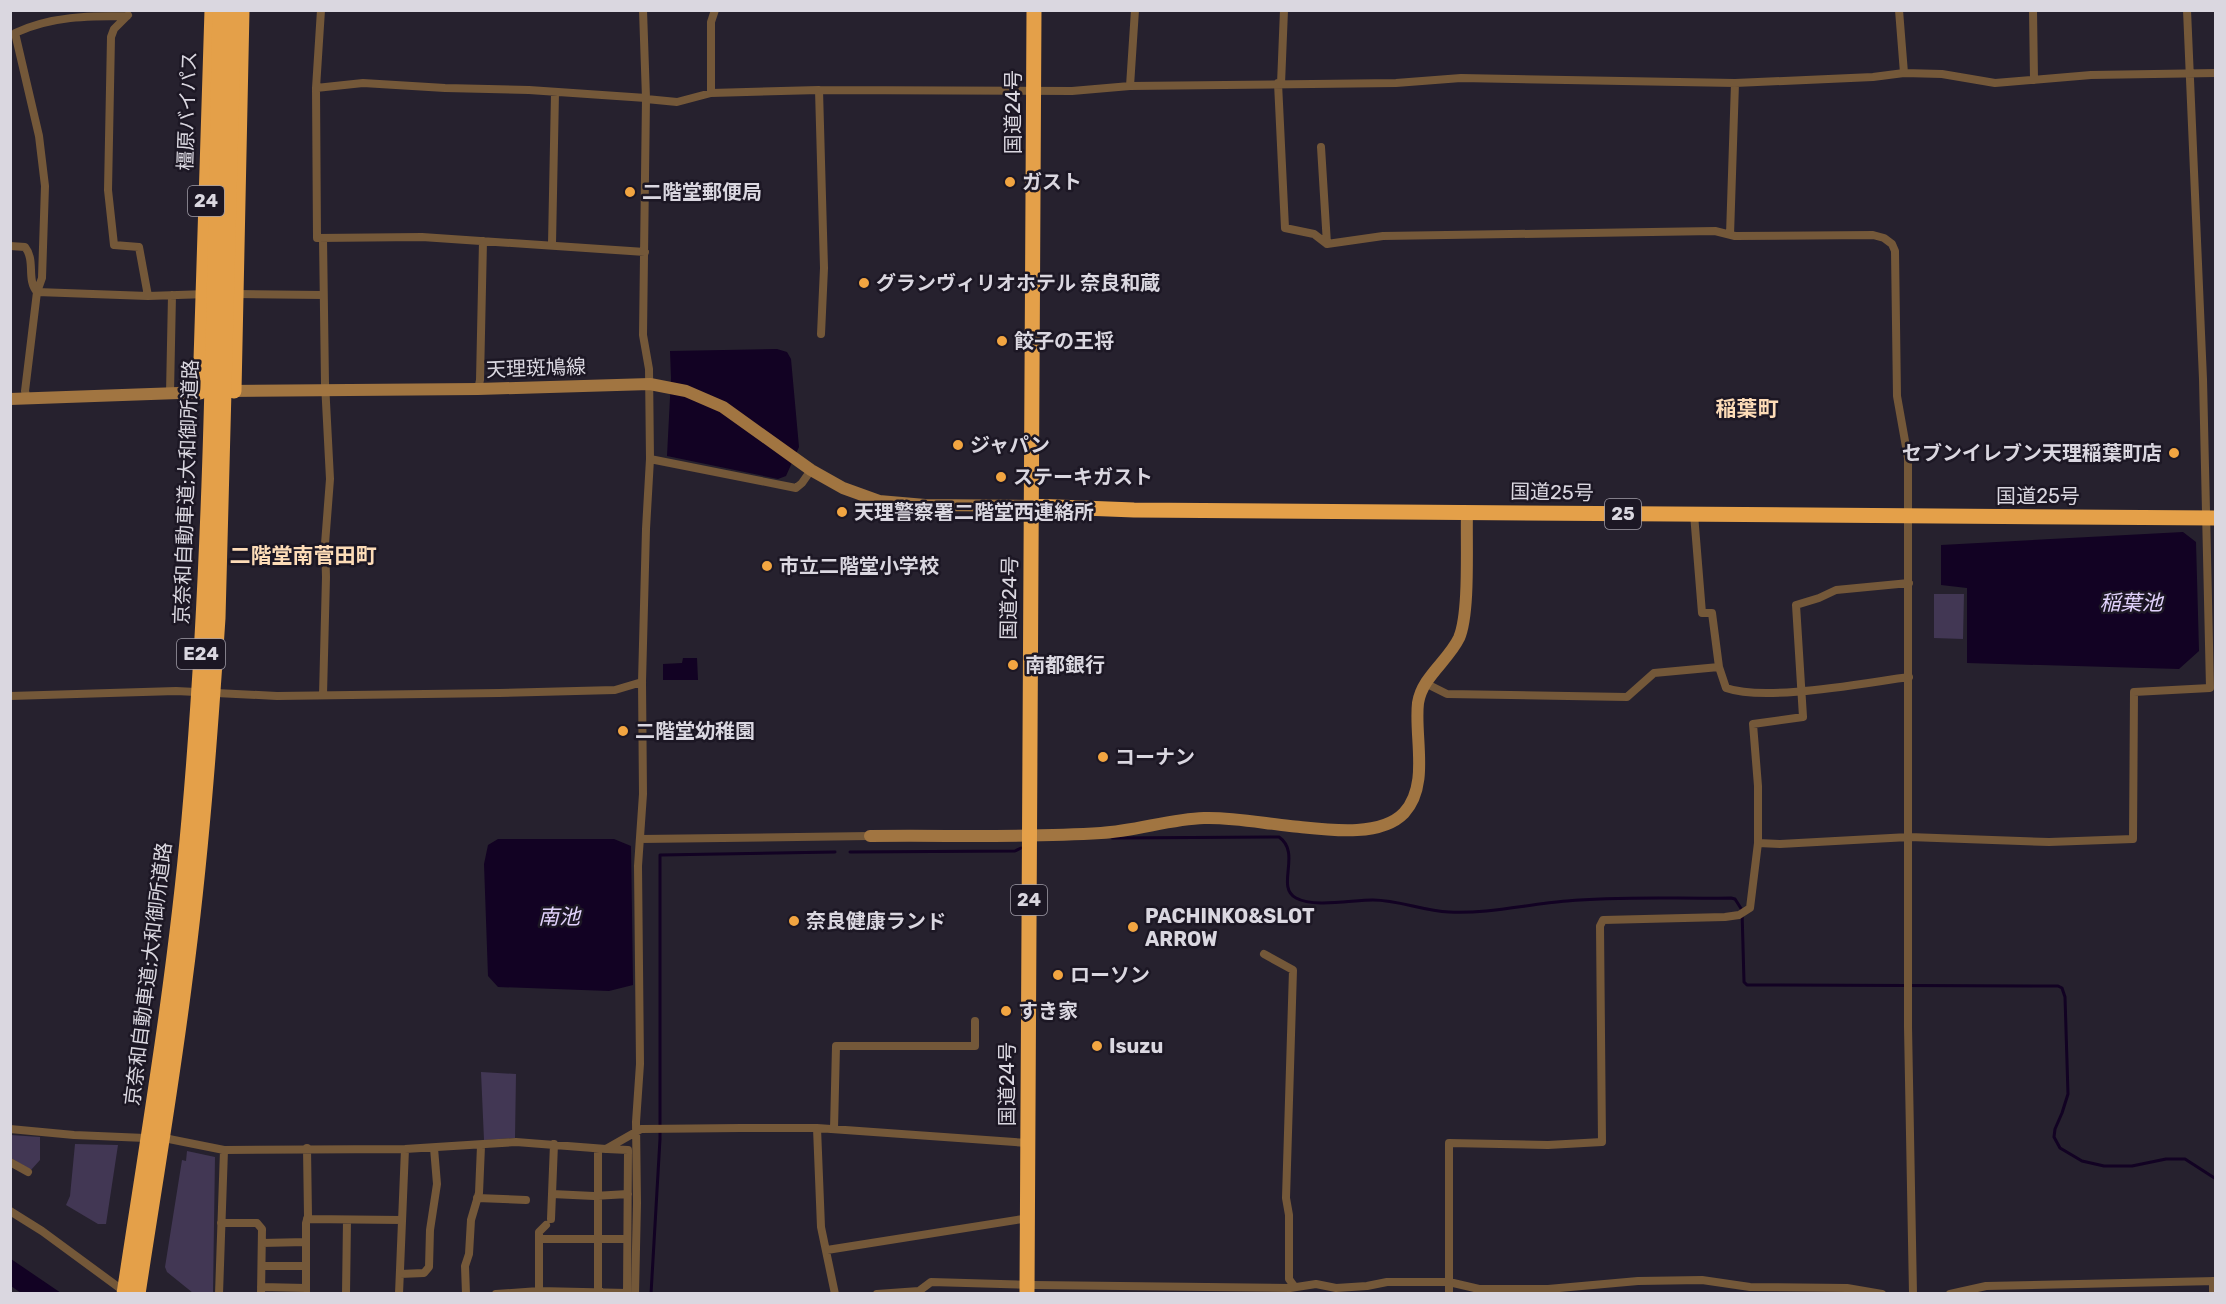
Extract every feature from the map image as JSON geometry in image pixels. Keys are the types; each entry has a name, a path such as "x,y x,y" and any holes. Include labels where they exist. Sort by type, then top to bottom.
{"highway":[{"name":"橿原バイパス","path":"200,392 212,10"},
{"name":"京奈和自動車道;大和御所道路","path":"126,1293 172,977 195,744 204,618 220,10"},
{"name":"京奈和自動車道;大和御所道路","path":"138,1293 185,980 203,823 214,688 219,597 234,10"},
{"name":"24","path":"234,391 242,10"},
{"name":"国道24号","path":"1028,1289 1034,10"},
{"name":"国道25号","path":"1032,506 1134,510 2211,518"}],"main road":[{"name":"天理斑鳩線","path":"10,399 234,391 478,389 650,384 702,396 723,407 806,466 843,488 879,501 925,505 1032,506"},
{"path":"870,836 1103,833 1204,818 1238,819 1333,830 1368,829 1389,824 1404,813 1415,795 1418,773 1418,702 1427,684 1459,639 1465,617 1467,512"}],"street":[{"path":"321,10 316,88 317,238 422,237 645,252"},
{"path":"635,1293 637,1203 633,1133 640,1064 638,866 643,794 642,682 650,459 650,384 643,335 646,99 643,10"},
{"path":"711,93 711,22 715,10"},
{"path":"1130,86 1135,10"},
{"path":"1284,10 1280,83 1285,228 1314,234 1327,244 1383,236 1715,231 1735,236 1873,236 1884,238 1892,244 1895,251 1896,273 1897,396 1908,458 1908,1027 1913,1293"},
{"path":"1899,10 1904,73"},
{"path":"2032,10 2034,80"},
{"path":"1758,843 1780,844 1909,837 2049,842 2133,839 2134,692 2210,687 2211,518 2187,10"},
{"path":"27,399 25,391 36,292 42,278 45,186 39,136 15,33 38,24 76,17 128,13"},
{"path":"128,13 114,29 111,37 108,190 114,245 139,247 148,296"},
{"path":"316,88 363,83 677,102 711,93 819,90 1072,91 1130,86 1396,83 1461,78 1735,82 1873,78 1904,73 1942,74 1995,83 2091,75 2216,73"},
{"path":"1730,235 1735,82"},
{"path":"819,90 824,268 821,334"},
{"path":"552,244 555,93"},
{"path":"1322,147 1327,244"},
{"path":"323,238 325,390 330,479 325,544 323,695"},
{"path":"478,389 483,241"},
{"path":"10,246 25,247 31,254 32,286 36,292"},
{"path":"36,292 148,296 323,295"},
{"path":"170,393 172,295"},
{"path":"650,459 796,488 802,483 806,466"},
{"path":"1694,514 1702,613 1712,613 1719,667 1726,688 1741,693 1800,690 1909,677"},
{"path":"1449,1293 1449,1143 1548,1145 1602,1142 1600,926 1602,920 1725,917 1745,913 1752,903 1758,843 1758,786 1753,724 1803,717 1796,605 1836,590 1909,584"},
{"path":"1427,684 1447,694 1627,697 1654,673 1719,667"},
{"path":"10,696 176,691 277,696 615,690 642,682"},
{"path":"640,839 870,836"},
{"path":"1264,954 1293,970 1286,1198 1289,1215 1291,1289"},
{"path":"834,1129 836,1046 975,1046 975,1021"},
{"path":"602,1149 633,1133 653,1129 817,1128 1028,1143"},
{"path":"817,1128 821,1227 834,1293"},
{"path":"10,1129 74,1135 169,1139 224,1150 405,1149 516,1142 628,1150"},
{"path":"496,1293 627,1293 628,1150 633,1133"},
{"path":"539,1292 539,1232 549,1222 554,1144"},
{"path":"466,1293 465,1266 470,1254 471,1220 477,1198 481,1146"},
{"path":"221,1223 257,1223 262,1229 261,1290 306,1291 307,1148"},
{"path":"400,1274 424,1273 429,1267 430,1230 437,1184 434,1148"},
{"path":"399,1293 405,1149"},
{"path":"601,1293 598,1289 598,1195 602,1149"},
{"path":"219,1293 224,1150"},
{"path":"10,1162 28,1172"},
{"path":"552,1194 628,1194"},
{"path":"477,1198 526,1200"},
{"path":"10,1205 13,1212 126,1293"},
{"path":"827,1250 1029,1218"},
{"path":"307,1219 402,1220"},
{"path":"346,1220 346,1293"},
{"path":"539,1239 627,1239"},
{"path":"262,1243 306,1242"},
{"path":"262,1266 306,1266"},
{"path":"108,1278 124,1280 145,1293"},
{"path":"877,1293 919,1290 931,1282 1028,1289 1291,1289 1316,1284 1336,1288 1387,1282 1449,1282 1479,1289 1548,1289 1638,1281 1702,1280 1750,1287 1847,1288 1882,1293"},
{"path":"1950,1293 1986,1286 2214,1286"}],"shaded area":[{"path":"1934,594 1964,594 1963,639 1934,638"},
{"path":"481,1072 516,1074 515,1138 484,1140"},
{"path":"11,1135 40,1137 40,1160 31,1170 11,1158"},
{"path":"75,1144 118,1145 106,1224 98,1224 66,1205 70,1196"},
{"path":"187,1151 215,1157 213,1293 193,1293 167,1272 165,1267 182,1160 186,1161"}],"water":[{"path":"777,349 787,352 791,359 799,447 786,476 778,479 667,456 670,351"},
{"name":"稲葉池","path":"2183,532 2196,542 2199,651 2179,669 1967,663 1967,588 1941,585 1941,545"},
{"path":"683,658 697,658 698,680 663,680 663,664 682,663"},
{"name":"南池","path":"498,839 614,839 631,846 633,985 609,991 498,987 488,976 484,864 488,845"},
{"path":"11,1259 61,1293 21,1293 11,1286"}],"waterway":[{"path":"1112,838 1279,837 1288,852 1287,878 1290,893 1296,898 1313,903 1383,900 1439,911 1464,912 1587,899 1731,898 1735,899 1742,910 1744,982 1747,985 2058,986 2062,988 2065,997 2068,1094 2055,1129 2054,1137 2060,1148 2082,1161 2104,1166 2132,1166 2166,1159 2185,1159 2216,1179"},
{"path":"850,852 1015,851 1021,848"},
{"path":"651,1294 660,1139 660,855 835,852"}],"place":[{"name":"ガスト","path":"1010,182"},
{"name":"二階堂郵便局","path":"630,192"},
{"name":"グランヴィリオホテル 奈良和蔵","path":"864,283"},
{"name":"餃子の王将","path":"1002,341"},
{"name":"ジャパン","path":"958,445"},
{"name":"セブンイレブン天理稲葉町店","path":"2174,453"},
{"name":"ステーキガスト","path":"1001,477"},
{"name":"天理警察署二階堂西連絡所","path":"842,512"},
{"name":"市立二階堂小学校","path":"767,566"},
{"name":"南都銀行","path":"1013,665"},
{"name":"二階堂幼稚園","path":"623,731"},
{"name":"コーナン","path":"1103,757"},
{"name":"奈良健康ランド","path":"794,921"},
{"name":"PACHINKO&SLOT ARROW","path":"1133,927"},
{"name":"ローソン","path":"1058,975"},
{"name":"すき家","path":"1006,1011"},
{"name":"Isuzu","path":"1097,1046"}],"district":[{"name":"稲葉町","path":"1747,408"},
{"name":"二階堂南菅田町","path":"303,555"}]}
